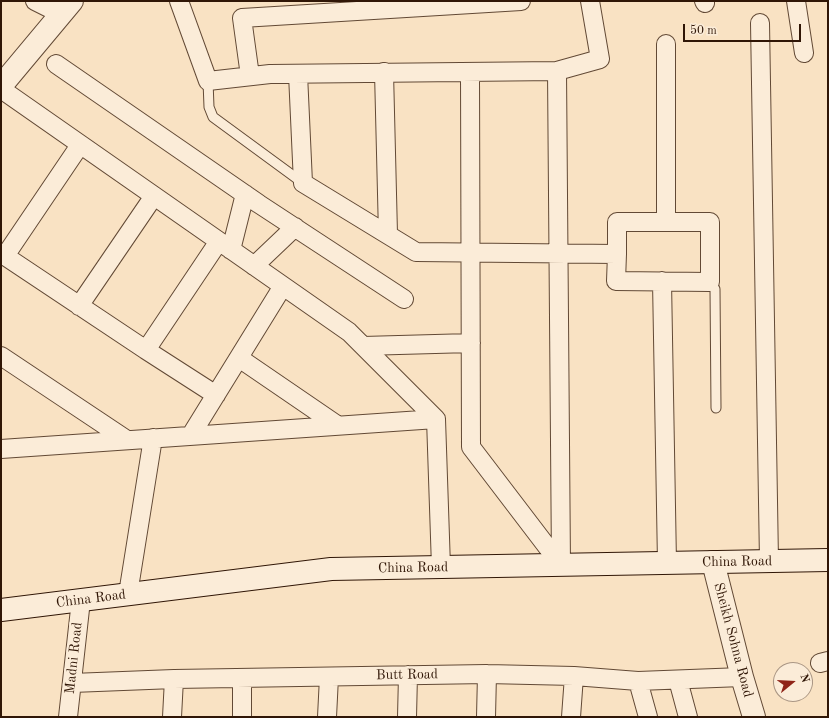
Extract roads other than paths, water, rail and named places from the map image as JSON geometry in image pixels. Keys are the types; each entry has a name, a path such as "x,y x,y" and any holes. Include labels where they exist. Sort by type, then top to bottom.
{"main road":[{"path":"1,86 66,8"},
{"name":"China Road","path":"1,610 331,569 828,560"},
{"name":"Sheikh Sohna Road","path":"713,562 742,677 754,717"}],"street":[{"path":"35,1 66,8"},
{"path":"180,1 208,81 250,76 298,74 557,71 600,59 590,1"},
{"path":"250,76 242,18 333,7 521,1"},
{"path":"796,1 804,53"},
{"path":"760,22 769,561"},
{"path":"666,44 666,222"},
{"path":"56,64 244,194 404,299"},
{"path":"557,71 561,565"},
{"path":"384,72 388,234"},
{"path":"470,73 471,448 561,565"},
{"path":"298,74 303,183 416,252 617,254"},
{"path":"1,89 349,332 436,419 441,567"},
{"path":"80,144 3,258 216,395"},
{"path":"146,350 225,246 244,194"},
{"path":"78,306 154,196"},
{"path":"617,222 710,222 710,282 616,281 617,254 617,222"},
{"path":"254,266 295,227"},
{"path":"662,281 667,563"},
{"path":"191,435 283,286"},
{"path":"363,346 471,343"},
{"path":"1,356 127,440"},
{"path":"239,358 337,425"},
{"path":"1,449 436,419"},
{"path":"128,594 153,438"},
{"name":"Madni Road","path":"68,717 80,600"},
{"path":"486,717 487,674"},
{"name":"Butt Road","path":"72,683 174,679 487,674 574,676 638,681 742,677"},
{"path":"407,717 408,675"},
{"path":"571,717 574,676"},
{"path":"327,717 329,677"},
{"path":"242,678 242,717"},
{"path":"172,717 174,679"},
{"path":"678,680 688,717"},
{"path":"638,681 648,717"}],"lane":[{"path":"208,81 209,107 212,117 303,183"},
{"path":"710,282 715,289 716,408"}]}
